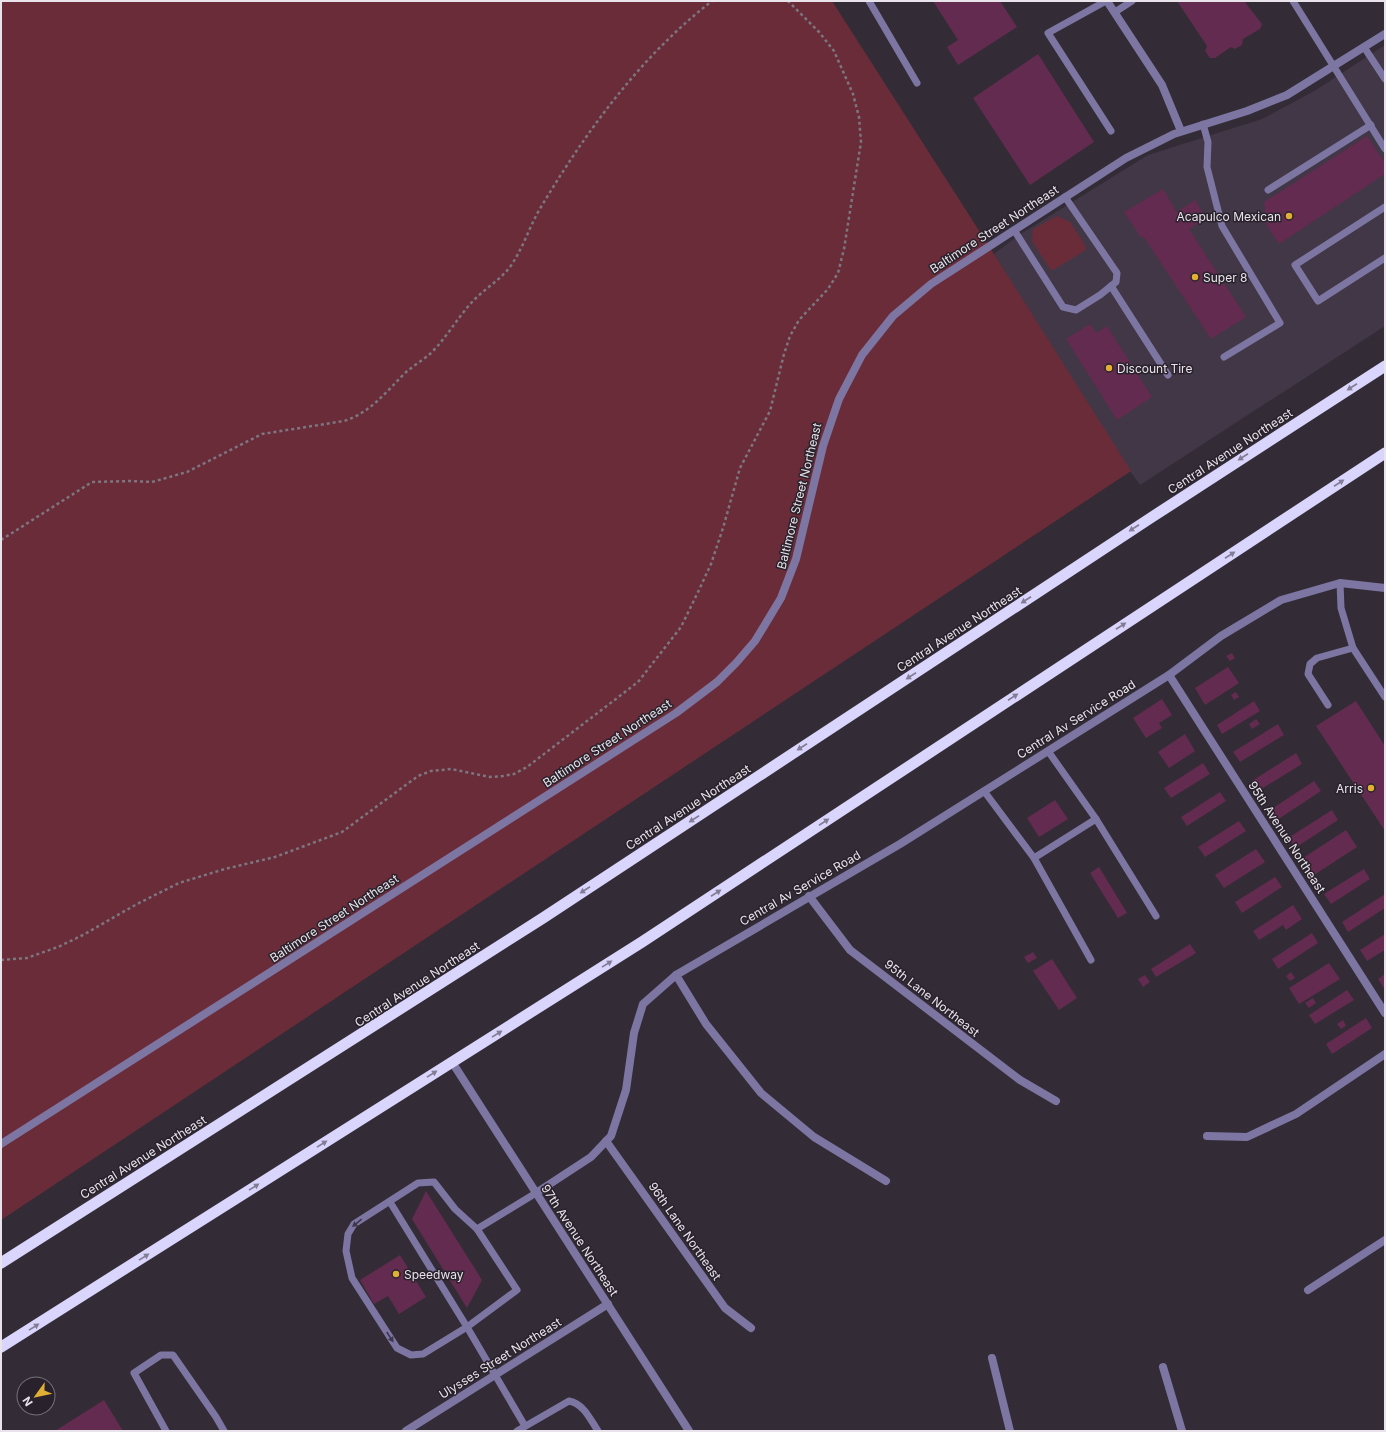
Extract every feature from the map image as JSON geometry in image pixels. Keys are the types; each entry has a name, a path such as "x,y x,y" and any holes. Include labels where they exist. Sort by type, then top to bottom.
{"highway":[{"name":"Central Avenue Northeast","path":"1,1263 537,922 1149,518 1385,366"},
{"path":"1,1347 642,942 1385,453"}],"street":[{"path":"1107,1 1162,85 1180,131"},
{"name":"Baltimore Street Northeast","path":"1,1144 676,713 717,682 755,641 781,598 800,547 828,426 844,388 862,356 879,333 912,299 931,284 1126,158 1180,131 1247,111 1274,101 1309,83 1385,34"},
{"path":"1169,675 1221,636 1281,600 1340,583 1385,588"},
{"name":"Central Av Service Road","path":"536,1193 591,1156 611,1136 626,1090 634,1033 643,1004 676,975 900,844 1169,675"},
{"name":"95th Avenue Northeast","path":"1169,675 1385,1013"},
{"name":"95th Lane Northeast","path":"809,896 850,950 1020,1080 1056,1101"},
{"path":"676,975 706,1024 761,1093 814,1137 886,1181"},
{"path":"1208,1136 1247,1137 1254,1134 1296,1114 1385,1054"},
{"name":"97th Avenue Northeast","path":"452,1062 689,1431"},
{"name":"96th Lane Northeast","path":"606,1141 725,1308 751,1328"},
{"path":"1308,1290 1385,1240"},
{"name":"Ulysses Street Northeast","path":"406,1431 608,1304"},
{"path":"992,1358 1010,1431"},
{"path":"1163,1367 1182,1431"}],"lane":[{"path":"869,1 917,82"},
{"path":"1107,1 1048,33 1111,130"},
{"path":"1114,12 1132,1"},
{"path":"1293,1 1385,148"},
{"path":"1364,47 1385,79"},
{"path":"1203,124 1208,142 1207,167 1222,226 1236,252 1280,322 1224,358"},
{"path":"1268,190 1371,125"},
{"path":"1014,230 1063,307 1076,310 1116,282 1117,273 1065,197"},
{"path":"1385,207 1295,265 1318,301 1385,258"},
{"path":"1111,286 1168,375"},
{"path":"1340,583 1341,608 1353,648 1385,698"},
{"path":"1328,705 1308,674 1310,664 1317,658 1353,648"},
{"path":"1048,751 1096,819 1156,916"},
{"path":"984,791 1034,858 1091,960"},
{"path":"1034,858 1096,819"},
{"path":"434,1182 455,1209 477,1229 517,1290 467,1327 423,1354 411,1355 397,1348 352,1278 346,1251 348,1234 354,1224 418,1183 434,1182"},
{"path":"477,1229 536,1193"},
{"path":"390,1202 467,1327 494,1376 525,1426"},
{"path":"166,1431 134,1373 160,1355 173,1355 224,1431"},
{"path":"517,1431 569,1401 576,1402 586,1413 598,1431"}],"path":[{"path":"1,540 92,482 152,482 187,472 262,434 344,421 356,417 368,410 410,368 430,354 475,299 512,265 541,206 612,102 651,56 684,23 712,1"},
{"path":"1,960 27,958 58,947 179,883 225,868 275,857 342,832 418,776 431,771 451,768 490,777 514,774 527,767 633,686 651,666 681,627 711,564 740,468 770,411 790,336 799,320 828,289 838,272 844,249 861,142 859,116 854,94 834,51 788,1"}],"shaded area":[{"path":"1,1 832,1 1131,471 1,1220"},
{"path":"1385,45 1385,326 1140,485 1112,446 994,254 1019,235 1148,155 1262,119 1316,90"},
{"path":"1057,216 1070,222 1085,245 1086,250 1053,270 1050,269 1032,241 1033,229"}],"building":[{"path":"933,1 1000,1 1017,27 958,65 947,47 958,40"},
{"path":"1177,1 1244,1 1262,24 1260,29 1243,39 1242,45 1235,49 1231,47 1215,58 1210,58 1205,51 1207,46"},
{"path":"1038,54 1094,142 1030,185 973,98"},
{"path":"1367,136 1385,163 1385,174 1279,244 1267,226 1264,202"},
{"name":"Super 8","path":"1163,189 1177,212 1195,200 1206,218 1189,229 1246,317 1211,339 1143,236 1141,238 1124,212"},
{"name":"Discount Tire","path":"1090,324 1096,333 1107,326 1152,397 1117,420 1066,339"},
{"path":"1232,653 1235,658 1230,661 1226,656"},
{"path":"1228,667 1239,683 1205,705 1195,688"},
{"path":"1236,692 1239,697 1234,700 1231,695"},
{"path":"1162,699 1172,715 1159,723 1162,728 1146,738 1133,718"},
{"path":"1254,701 1260,711 1222,734 1217,725"},
{"name":"Arris","path":"1356,701 1385,746 1385,831 1316,726"},
{"path":"1256,719 1260,724 1252,729 1249,724"},
{"path":"1278,724 1284,735 1240,762 1233,752"},
{"path":"1185,734 1195,751 1169,768 1158,752"},
{"path":"1296,753 1302,764 1258,791 1252,781"},
{"path":"1203,763 1210,774 1171,798 1164,788"},
{"path":"1314,781 1321,791 1277,820 1270,810"},
{"path":"1220,792 1226,801 1187,826 1181,817"},
{"path":"1055,800 1068,819 1039,837 1027,818"},
{"path":"1332,810 1338,820 1295,848 1288,838"},
{"path":"1239,821 1246,831 1205,857 1198,847"},
{"path":"1346,830 1357,847 1314,875 1303,858"},
{"path":"1256,849 1265,862 1224,888 1215,875"},
{"path":"1099,867 1127,913 1118,918 1090,873"},
{"path":"1364,869 1370,879 1331,904 1324,894"},
{"path":"1275,877 1282,887 1242,913 1235,902"},
{"path":"1385,894 1385,908 1348,932 1342,922"},
{"path":"1293,905 1302,919 1286,930 1283,925 1259,940 1253,931"},
{"path":"1312,933 1318,943 1278,969 1272,959"},
{"path":"1385,934 1385,950 1367,961 1360,950"},
{"path":"1190,944 1196,953 1156,977 1151,969"},
{"path":"1033,952 1037,958 1028,963 1024,957"},
{"path":"1052,959 1077,998 1059,1010 1033,971"},
{"path":"1329,963 1340,979 1299,1004 1289,988"},
{"path":"1291,972 1295,978 1290,981 1286,976"},
{"path":"1385,974 1385,990 1378,979"},
{"path":"1145,975 1150,982 1143,987 1138,979"},
{"path":"1347,990 1354,1000 1315,1024 1309,1015"},
{"path":"1313,998 1316,1003 1309,1008 1305,1003"},
{"path":"1366,1018 1372,1028 1332,1054 1326,1044"},
{"path":"1343,1020 1346,1026 1341,1029 1337,1024"},
{"path":"426,1191 482,1280 467,1308 412,1219"},
{"path":"400,1255 426,1297 399,1314 388,1296 374,1304 360,1280"},
{"path":"104,1400 123,1431 55,1431"}],"place":[{"name":"Acapulco Mexican","path":"1289,216"},
{"name":"Super 8","path":"1195,277"},
{"name":"Discount Tire","path":"1109,368"},
{"name":"Arris","path":"1371,788"},
{"name":"Speedway","path":"396,1274"}]}
